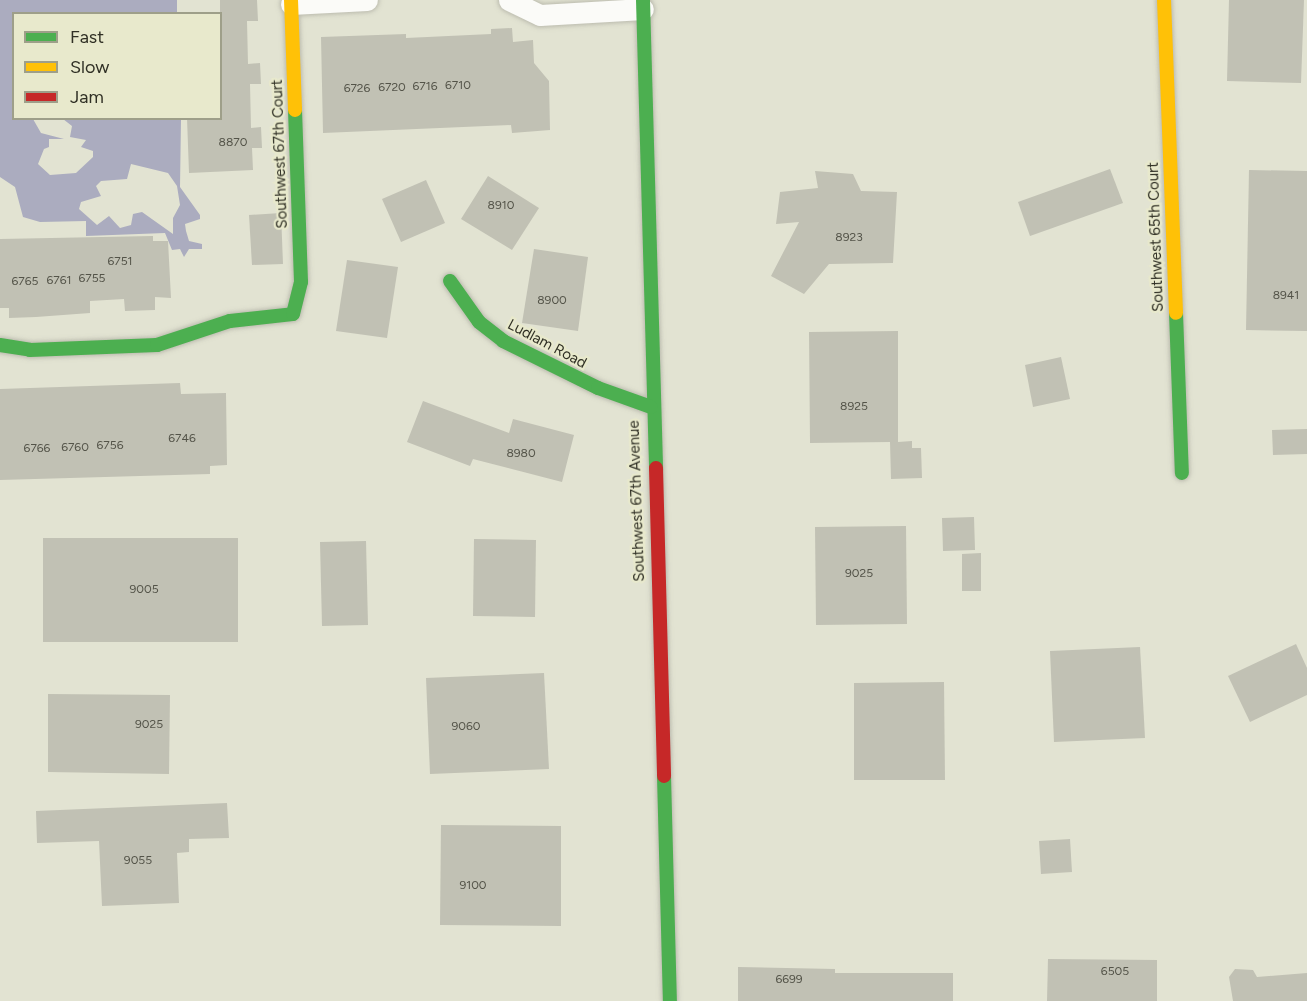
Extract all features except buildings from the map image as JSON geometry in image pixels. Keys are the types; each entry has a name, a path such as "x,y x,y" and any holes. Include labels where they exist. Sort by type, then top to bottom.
{"street":[{"path":"291,2 367,0"},
{"path":"509,0 540,15 643,5"},
{"name":"Southwest 65th Court","path":"1164,0 1182,473"},
{"name":"Southwest 67th Court","path":"0,345 30,350 158,345 230,321 285,318 297,307 301,282 291,2"},
{"name":"Southwest 67th Avenue","path":"643,5 651,407 670,1001"},
{"name":"Ludlam Road","path":"450,281 479,322 503,341 598,388 651,407"}],"water":[{"path":"0,0 177,0 177,12 12,12 12,120 34,120 41,133 64,139 49,139 49,147 44,149 38,164 50,175 76,173 93,157 93,151 81,147 86,140 70,137 72,126 64,120 181,120 180,187 200,215 200,219 185,224 186,231 189,241 202,244 202,249 189,249 184,257 180,249 172,250 165,233 86,236 86,221 40,222 23,217 15,187 0,177","holes":["131,164 168,173 177,186 180,205 173,218 173,234 142,212 133,214 131,225 120,228 109,216 97,225 79,209 81,202 101,196 96,186 101,181 127,179"]}],"traffic: fast":[{"path":"643,0 656,468"},
{"path":"0,345 30,350 157,345 230,321 293,314 301,282 295,110"},
{"path":"450,281 479,322 503,341 598,388 651,407"},
{"path":"1176,313 1182,473"},
{"path":"664,776 670,1001"}],"traffic: slow":[{"path":"291,0 295,110"},
{"path":"1164,0 1176,313"}],"traffic: jam":[{"path":"656,468 664,776"}]}
